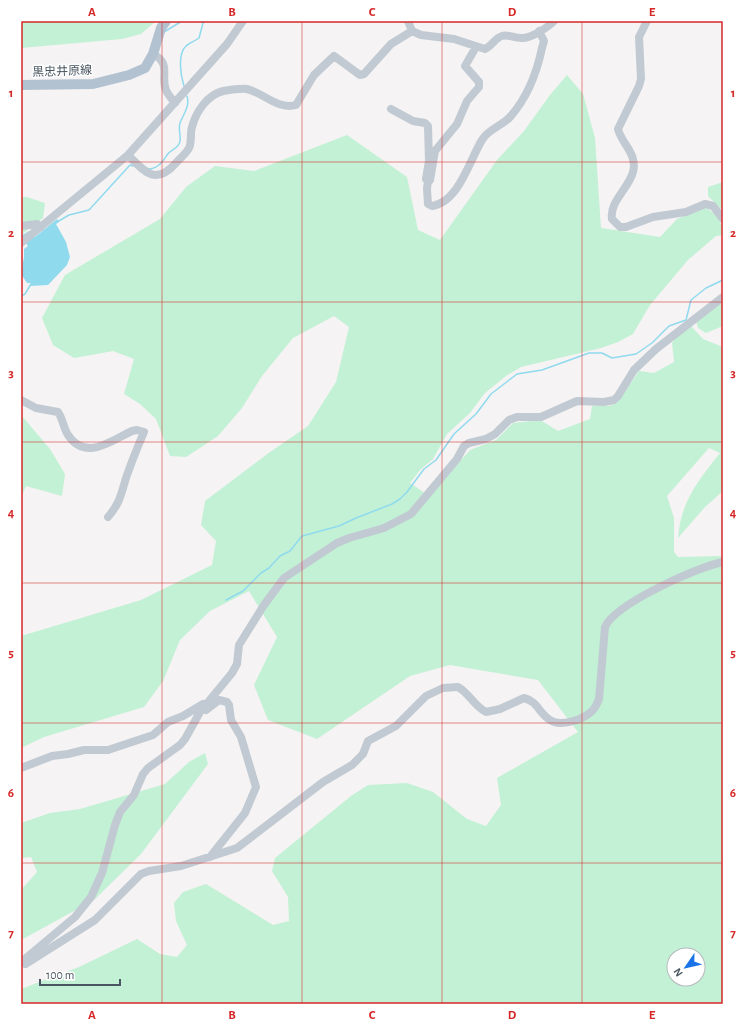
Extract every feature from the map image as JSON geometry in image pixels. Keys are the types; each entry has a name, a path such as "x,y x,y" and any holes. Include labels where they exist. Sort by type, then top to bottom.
{"main road":[{"name":"黒忠井原線","path":"21,85 93,84 129,75 145,68 153,54 161,28 166,21"}],"street":[{"path":"22,243 128,155 227,44 243,21"},
{"path":"408,21 412,31 421,35 454,39 485,49 490,47 500,37 505,35 523,39 554,21"},
{"path":"647,21 639,37 641,79 618,129 620,136 630,150 633,172 612,209 612,219 620,227 626,227 653,217 686,212 705,204 710,204 718,211 723,220"},
{"path":"128,155 142,169 155,176 167,172 190,147 192,127 201,107 215,95 223,91 248,90 278,104 291,106 296,105 314,76 334,56 360,75 364,74 391,44 412,31"},
{"path":"391,109 413,121 428,126 429,161 426,179 428,180 427,200 428,204 432,206 443,201 458,188 481,140 510,117 528,91 544,41 539,31"},
{"path":"428,180 430,180 432,164 438,145 457,124 467,101 479,87 479,82 464,66 476,47"},
{"path":"153,54 162,61 166,72 165,89 175,103"},
{"path":"21,226 37,224 41,227"},
{"path":"23,965 26,958 75,916 91,897 102,873 114,825 120,812 134,795 143,774 148,768 180,745 200,712 232,673 237,664 239,645 264,605 284,578 337,543 384,528 411,514 457,459 464,446 495,434 509,420 517,417 541,417 577,401 604,402 614,400 634,370 645,359 723,297"},
{"path":"21,400 33,406 58,412 69,437 76,444 84,447 105,446 132,431 137,430 144,432 127,476 121,498 108,517"},
{"path":"23,965 95,920 141,874 210,858 237,848 323,782 352,765 363,754 368,741 396,726 426,696 438,690 458,688 465,692 477,706 486,712 500,709 524,698 533,701 549,720 555,722 563,723 586,716 595,708 600,699 605,627 608,621 629,603 650,591 723,562"},
{"path":"21,768 52,756 84,750 108,750 153,735 168,722 183,716 209,700"},
{"path":"200,712 204,712 219,700 229,704 231,720 241,737 256,787 245,813 210,858"}],"green space":[{"path":"21,21 156,21 141,34 122,39 21,48"},
{"path":"567,75 583,94 595,138 601,228 660,237 677,219 705,208 718,218 722,226 723,235 716,236 688,260 650,305 633,334 618,342 601,348 521,367 506,376 485,393 470,413 447,434 433,459 421,469 410,483 429,496 470,450 496,440 513,423 540,420 558,431 590,419 592,406 609,406 617,403 639,371 654,373 674,362 672,343 678,335 691,326 703,339 723,347 723,491 705,507 678,538 683,513 687,502 698,482 720,453 709,448 667,496 674,518 674,552 678,557 723,556 723,1004 21,1004 21,989 79,967 137,939 160,954 177,957 187,945 176,921 174,903 183,892 206,884 273,925 289,921 288,897 272,871 275,858 351,796 368,785 407,783 433,792 467,819 486,826 501,805 497,778 578,732 538,680 450,665 410,676 317,739 268,720 254,685 277,637 249,591 210,611 180,640 163,681 144,707 44,737 21,748 21,636 141,600 212,565 216,541 201,525 205,501 270,452 308,426 336,382 349,327 334,316 293,338 262,376 242,408 218,436 186,457 170,456 156,419 140,404 124,394 134,359 113,351 74,358 53,345 42,318 65,275 160,219 186,187 215,166 254,171 347,135 407,177 418,230 440,240 497,160 524,131 550,95"},
{"path":"723,182 723,211 708,196 708,187"},
{"path":"21,197 27,197 45,203 43,218 21,235"},
{"path":"723,301 723,326 706,333 698,328 696,321"},
{"path":"21,415 50,449 65,474 62,496 26,486 21,498"},
{"path":"205,753 208,764 141,854 94,900 21,940 21,890 37,872 31,857 21,858 21,823 50,813 80,809 165,784 189,762"}],"water":[{"path":"57,219 59,222 56,224 66,242 70,257 67,265 48,285 30,286 31,283 27,283 21,274 24,249 28,246 21,236 29,231 35,237"}],"waterway":[{"path":"164,32 182,21"},
{"path":"200,21 203,23 206,21"},
{"path":"218,21 226,21"},
{"path":"184,86 181,71 181,54 186,46 199,38 203,23"},
{"path":"148,169 155,168 160,164 179,144 179,125 187,106 187,96"},
{"path":"57,222 69,215 89,210 130,165 133,166"},
{"path":"226,600 243,591 280,556 290,551 302,536 339,526 392,504 400,499 424,469 436,460 454,434 476,414 491,394 517,374 542,370 589,353 602,353 612,358 636,354 652,343 669,326 686,320 691,300 706,288 723,280"},
{"path":"21,296 25,294 31,284"}]}
